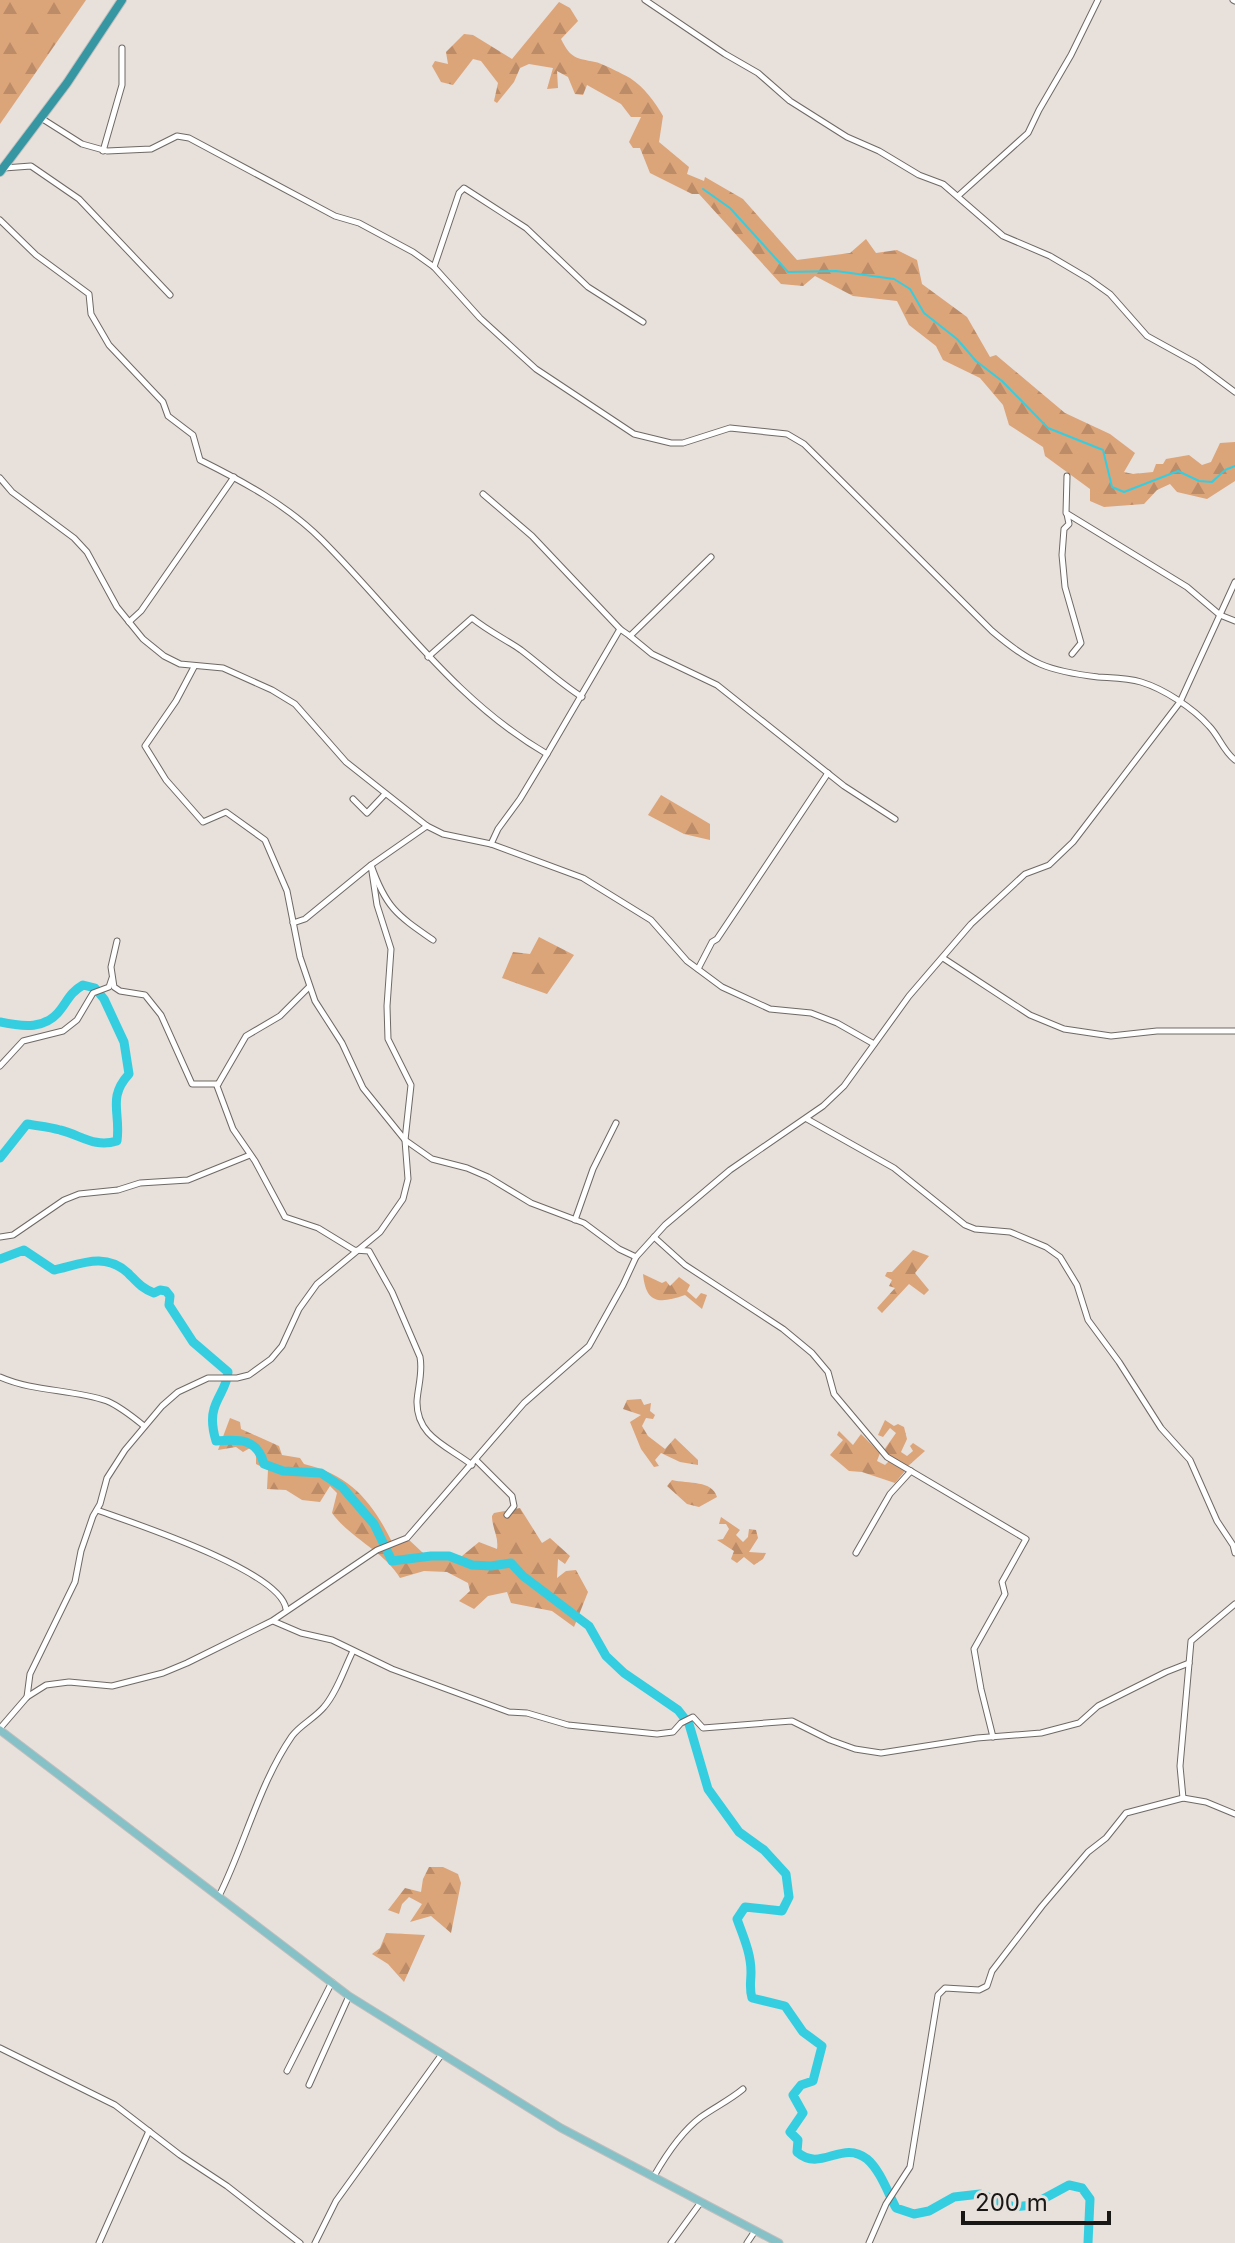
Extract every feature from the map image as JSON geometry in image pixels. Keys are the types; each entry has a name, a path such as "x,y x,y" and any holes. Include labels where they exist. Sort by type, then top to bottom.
{"highway":[{"path":"2,170 122,0"}],"main road":[{"path":"1,1727 349,1996 561,2128 779,2243"}],"street":[{"path":"645,0 758,73 790,101 847,137 879,151 919,175 943,184 1003,236 1050,256 1098,285 1110,294 1147,336 1196,363 1235,392"},
{"path":"958,196 1028,133 1098,0"},
{"path":"103,151 122,85 122,48"},
{"path":"41,118 82,144 103,151 151,149 177,136 189,138 335,216 389,237 434,267 480,318 536,369 634,434 671,443 683,443 730,428 787,434 804,444 992,631 1017,652 1051,670 1140,681 1180,702 1210,726 1227,754 1235,760"},
{"path":"2,170 31,166 79,199 170,295"},
{"path":"434,267 459,193 461,189 470,189 526,228 588,287 643,322"},
{"path":"0,220 36,255 89,294 91,314 109,345 163,402 168,416 193,435 200,460 288,511 321,538 428,657 486,713 547,754"},
{"path":"1067,476 1066,513 1069,524 1064,529 1062,555 1065,587 1081,643 1072,654"},
{"path":"129,622 141,611 234,477"},
{"path":"0,478 12,492 74,538 87,552 117,607 143,639 164,656 194,667 223,668 295,704 346,762 427,826 443,834 491,844 583,878 651,920 687,961 722,987 753,1003 781,1011 811,1013 837,1023 874,1044"},
{"path":"483,494 532,536 620,629 652,654 717,685 828,773 895,819"},
{"path":"1066,513 1187,587 1220,615 1235,621"},
{"path":"630,636 711,557"},
{"path":"1,1727 38,1688 56,1682 112,1686 163,1673 272,1621 377,1550 407,1538 524,1403 589,1346 636,1257 654,1237 702,1192 807,1119 844,1086 909,996 971,924 1005,890 1025,874 1049,865 1073,842 1180,702 1235,582"},
{"path":"428,657 472,618 582,697"},
{"path":"491,844 582,697 620,629"},
{"path":"194,667 176,701 145,746 166,780 203,822 226,812 265,840 287,891 309,987 342,1043 363,1088 405,1140 432,1159 467,1168 531,1203 584,1223 619,1249 636,1257"},
{"path":"698,969 712,942 717,939 828,773"},
{"path":"353,799 367,813 385,794"},
{"path":"293,923 305,919 371,865 427,826"},
{"path":"371,865 379,888 392,909 433,940"},
{"path":"27,1697 30,1674 75,1582 81,1551 107,1478 144,1426 178,1392 208,1378 249,1375 271,1359 282,1346 299,1309 317,1284 380,1232 403,1199 408,1179 405,1140 411,1085 388,1039 391,949 377,905 371,865"},
{"path":"117,941 112,952 114,987 145,995 157,1010 192,1084 218,1084"},
{"path":"943,958 1030,1015 1064,1029 1111,1036 1167,1031 1235,1031"},
{"path":"0,1066 23,1041 63,1031 77,1020 93,993 109,987 112,978"},
{"path":"309,987 280,1016 246,1036 218,1084 225,1112 285,1217 318,1228 354,1250 369,1251 392,1292 420,1357 422,1367 417,1403 422,1426 437,1443 474,1462 512,1496 514,1506 507,1515"},
{"path":"807,1119 894,1168 965,1225 975,1229 1010,1232 1046,1247 1060,1257 1077,1285 1088,1320 1161,1428 1190,1460 1235,1553"},
{"path":"575,1220 593,1169 616,1123"},
{"path":"0,1237 13,1235 64,1200 79,1194 118,1190 140,1183 188,1180 250,1155"},
{"path":"654,1237 685,1265 783,1329 812,1353 828,1372 834,1394 887,1457 1026,1539 1002,1582 1005,1594 974,1649 993,1737"},
{"path":"0,1377 40,1389 106,1401 144,1426"},
{"path":"856,1553 890,1494 911,1471"},
{"path":"97,1510 229,1562 281,1597 286,1610"},
{"path":"1183,1798 1180,1766 1191,1641 1235,1604"},
{"path":"272,1621 301,1633 332,1640 443,1690 509,1712 527,1713 568,1725 657,1734 673,1732 693,1717 703,1728 792,1721 855,1749 881,1753 1041,1733 1079,1723 1098,1706 1189,1663"},
{"path":"219,1896 236,1863 261,1796 282,1755 294,1734 325,1706 353,1651"},
{"path":"869,2243 886,2204 910,2167 938,1995 945,1988 979,1990 987,1986 992,1971 1042,1906 1126,1813 1183,1798 1206,1802 1235,1814"},
{"path":"287,2071 332,1982"},
{"path":"309,2085 349,1996"},
{"path":"0,2048 115,2105 300,2243"},
{"path":"315,2243 336,2201 442,2054"},
{"path":"654,2176 666,2154 701,2118 743,2089"},
{"path":"99,2243 149,2131"},
{"path":"671,2243 701,2202"},
{"path":"747,2243 755,2231"}],"green space":[{"path":"0,0 86,0 0,124"},
{"path":"559,2 570,8 578,21 561,39 571,54 619,72 640,86 663,116 659,142 689,167 687,174 704,181 705,177 743,199 797,260 850,253 866,239 876,253 897,250 917,260 922,284 967,317 990,357 996,355 1065,413 1110,434 1135,453 1124,472 1153,472 1156,464 1163,464 1166,459 1189,455 1202,465 1211,462 1220,443 1235,442 1235,481 1207,499 1177,492 1170,484 1157,490 1144,504 1104,507 1090,501 1090,489 1045,456 1043,447 1009,425 1003,405 980,378 943,360 936,346 909,325 897,301 853,296 815,276 803,286 781,284 699,194 692,194 650,173 640,148 633,148 629,142 641,117 631,117 621,104 587,85 583,95 575,94 568,77 557,71 558,88 547,89 553,68 529,64 520,68 514,82 497,103 494,101 498,83 481,61 473,59 453,85 441,82 432,66 435,61 448,64 446,52 464,34 473,35 512,59"},
{"path":"661,795 710,824 710,840 684,834 648,815"},
{"path":"539,937 574,955 547,994 502,978 513,952 530,954"},
{"path":"913,1250 929,1256 915,1273 929,1290 924,1295 909,1284 882,1313 877,1308 895,1288 889,1286 892,1280 885,1276"},
{"path":"643,1274 662,1283 666,1281 670,1286 679,1277 690,1285 687,1291 696,1299 701,1293 707,1295 702,1309 685,1295 668,1300 655,1299 647,1291"},
{"path":"641,1399 644,1405 651,1403 650,1411 655,1415 653,1419 646,1418 642,1426 648,1436 665,1449 675,1438 698,1460 698,1465 680,1462 661,1453 655,1460 659,1466 654,1467 641,1449 630,1422 641,1415 623,1409 627,1400"},
{"path":"230,1418 240,1422 241,1429 279,1446 282,1455 300,1458 304,1464 348,1483 377,1516 393,1544 407,1538 423,1553 462,1556 479,1542 497,1549 492,1516 520,1508 542,1543 550,1538 570,1556 565,1564 558,1559 557,1578 566,1571 576,1570 588,1592 574,1627 552,1611 511,1603 507,1592 488,1596 474,1609 459,1601 470,1591 468,1583 447,1572 424,1571 400,1578 385,1560 332,1513 337,1493 330,1486 320,1502 302,1500 286,1490 267,1489 268,1470 256,1464 256,1455 250,1448 243,1452 236,1447 218,1450"},
{"path":"885,1420 894,1426 904,1427 907,1439 901,1452 907,1456 913,1451 910,1446 913,1443 925,1451 907,1467 884,1450 896,1433 890,1428 883,1437 878,1435"},
{"path":"839,1431 853,1445 861,1434 880,1453 877,1461 885,1465 889,1461 905,1471 895,1483 849,1471 830,1455 843,1440 837,1435"},
{"path":"672,1480 705,1485 717,1497 699,1507 687,1504 667,1486"},
{"path":"721,1517 740,1530 736,1535 743,1542 748,1537 749,1529 756,1530 758,1538 749,1552 766,1553 763,1559 754,1565 744,1557 737,1563 731,1559 734,1551 717,1540 723,1539 729,1529 726,1524 719,1524"},
{"path":"429,1867 443,1867 458,1874 461,1883 451,1933 431,1916 410,1922 422,1904 409,1897 402,1904 399,1914 388,1910 405,1888 421,1892"},
{"path":"386,1933 425,1935 404,1982 388,1964 372,1954 380,1948"}],"waterway":[{"path":"703,189 730,208 788,272 836,271 894,279 910,289 924,313 957,339 976,361 1002,381 1048,428 1103,450 1112,487 1124,492 1178,471 1199,481 1212,482 1225,470 1235,466"},
{"path":"0,1022 25,1026 41,1024 55,1016 83,985 95,988 104,999 124,1042 129,1074 118,1091 117,1141 94,1142 60,1130 27,1124 0,1158"},
{"path":"0,1259 24,1250 54,1270 102,1261 119,1267 154,1293 166,1291 170,1296 169,1305 193,1342 228,1372 213,1413 216,1441 246,1442 257,1449 264,1464 283,1471 321,1473 342,1487 374,1524 392,1561 449,1556 472,1565 511,1563 523,1576 589,1626 606,1656 624,1673 678,1710 689,1724 708,1789 739,1832 764,1850 786,1874 789,1897 782,1911 745,1907 737,1919 750,1958 752,1998 785,2006 803,2032 822,2046 813,2081 801,2085 793,2095 803,2113 790,2132 798,2140 797,2152 815,2159 849,2152 858,2154 876,2169 896,2208 914,2214 929,2211 954,2197 980,2194 1014,2207 1032,2205 1069,2185 1082,2188 1090,2199 1088,2243"}]}
